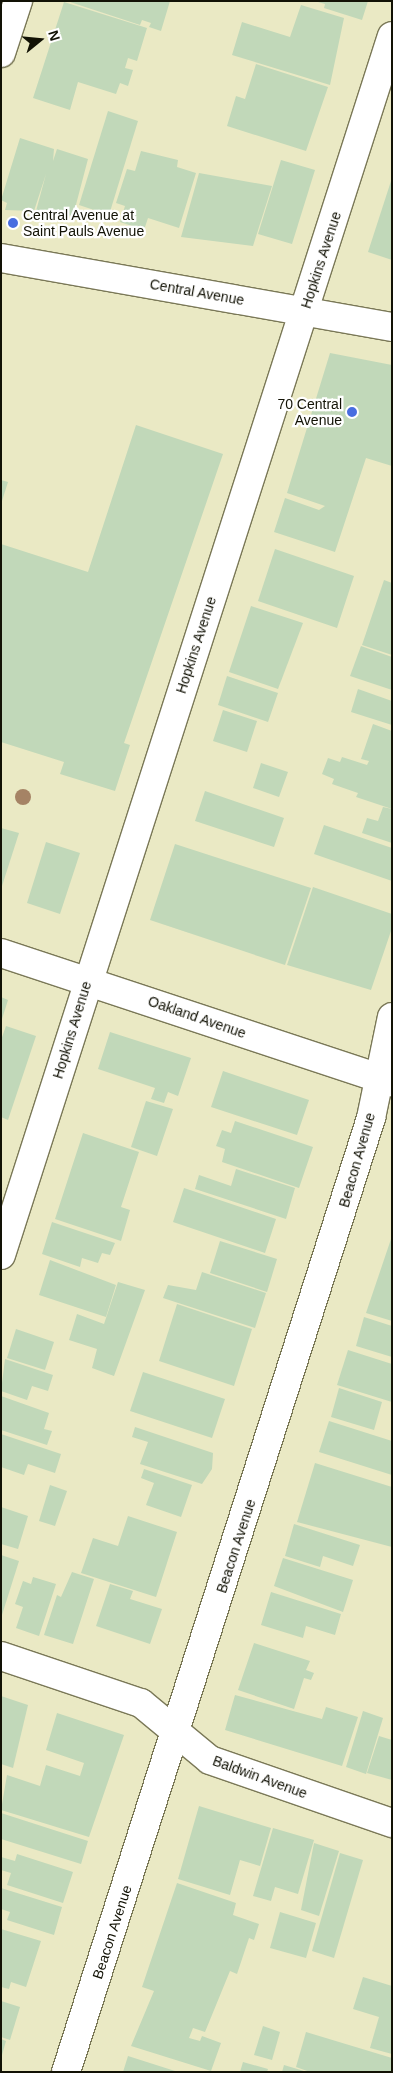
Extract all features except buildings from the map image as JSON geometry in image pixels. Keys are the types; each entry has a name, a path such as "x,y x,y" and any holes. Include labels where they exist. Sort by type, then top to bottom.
{"street":[{"path":"1,53 18,1"},
{"name":"Hopkins Avenue","path":"1,1254 87,981 392,36"},
{"name":"Central Avenue","path":"1,258 392,327"},
{"name":"Oakland Avenue","path":"1,953 384,1080"},
{"name":"Beacon Avenue","path":"66,2072 177,1732 384,1080 392,1017"},
{"name":"Baldwin Avenue","path":"1,1656 141,1704 210,1760 392,1823"}],"place":[{"name":"Central Avenue at Saint Pauls Avenue","path":"13,223"},
{"name":"70 Central Avenue","path":"352,412"}]}
